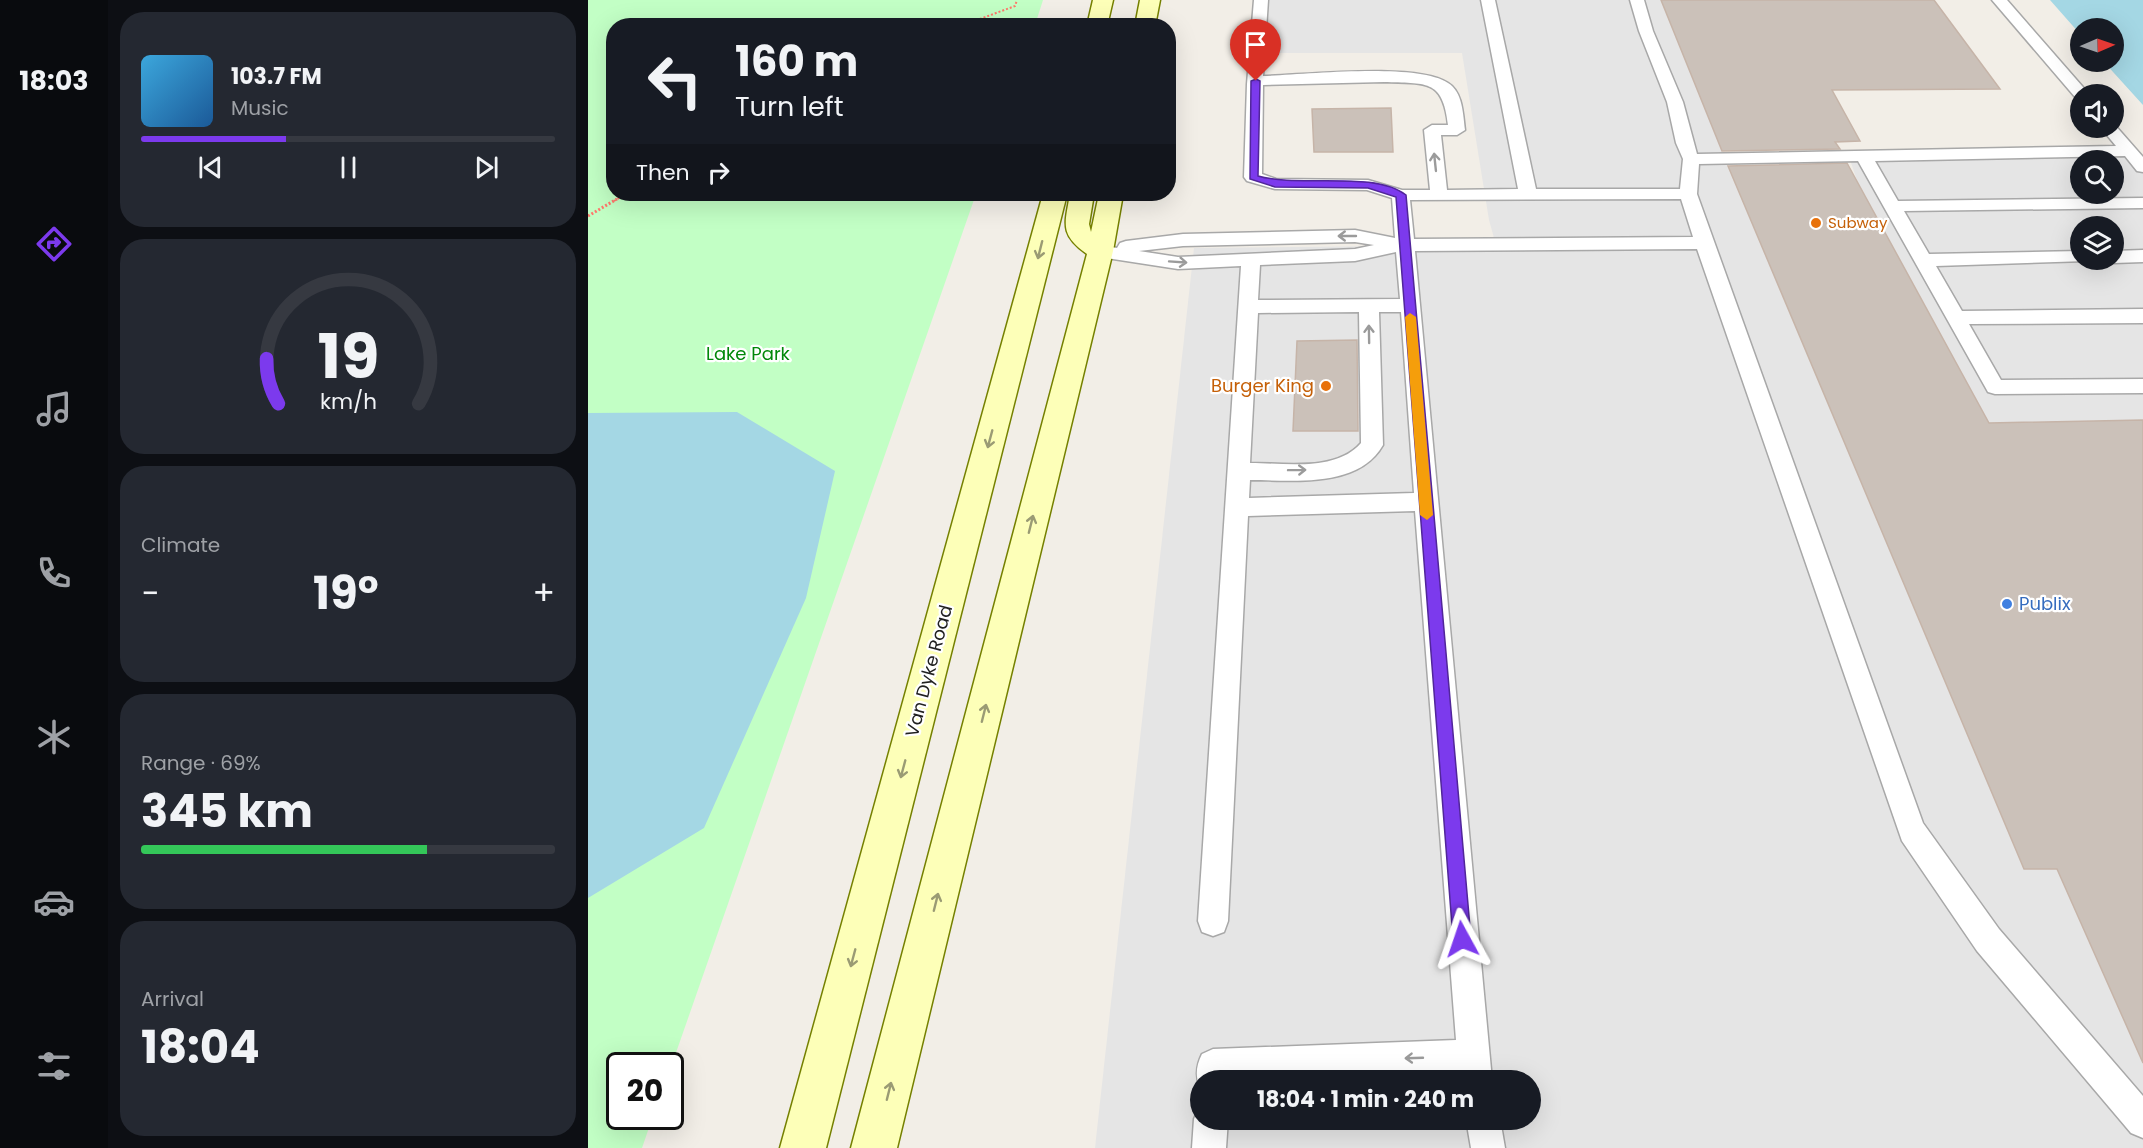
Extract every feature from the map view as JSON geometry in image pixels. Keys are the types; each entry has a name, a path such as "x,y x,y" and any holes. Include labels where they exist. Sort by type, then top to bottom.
{"main road":[{"path":"1099,18 1103,0"},
{"path":"1116,18 1117,0"},
{"path":"1147,18 1150,0"},
{"name":"Van Dyke Road","path":"802,1148 1053,201"},
{"path":"1081,201 1077,224 1080,237 1100,251"},
{"path":"874,1148 1100,251 1110,201"}],"lane":[{"path":"1262,0 1256,81 1253,177 1275,184 1368,185 1401,195 1688,194"},
{"path":"1488,0 1528,194"},
{"path":"1637,0 1646,31 1675,102 1684,143 1691,159 1688,194 1704,243 1912,831 1988,940 2143,1121"},
{"path":"1999,0 2072,84"},
{"path":"1256,81 1401,77 1427,80 1442,85 1452,97 1457,130 1432,130 1439,195"},
{"path":"2118,138 2143,167"},
{"path":"1691,159 2130,152"},
{"path":"1864,156 1995,387 2143,386"},
{"path":"1213,1070 1213,1065 1474,1068 1401,195"},
{"path":"1892,206 2143,203"},
{"path":"1100,251 1183,240 1355,236 1404,245 1704,243"},
{"path":"1100,251 1178,263 1355,255 1404,245"},
{"path":"2124,256 2143,256"},
{"path":"1923,260 2070,257"},
{"path":"1213,921 1251,261"},
{"path":"1248,307 1409,305"},
{"path":"1239,471 1333,469 1361,460 1368,452 1372,445 1369,306"},
{"path":"1956,318 2143,316"},
{"path":"1237,507 1426,502"},
{"path":"1209,1148 1210,1130"},
{"path":"1485,1130 1488,1148"}],"path":[{"path":"983,18 1015,6 1017,0"},
{"path":"588,216 614,201"}],"green space":[{"name":"Lake Park","path":"588,0 1043,0 1037,18 606,18 606,201 974,201 676,1052 606,1052 606,1130 648,1130 642,1148 588,1148"}],"shaded area":[{"path":"1260,0 1661,0 1737,188 2024,869 2057,869 2143,1063 2143,1148 1095,1148 1194,248 1496,245 1489,220 1462,53 1253,53"},
{"path":"2124,151 2130,151 2143,167 2143,420 1989,423 1859,186 1849,157 2070,152 2070,204 2124,204"}],"water":[{"path":"2050,0 2143,0 2143,105 2113,72 2124,72 2124,18 2070,18 2070,23"},
{"path":"737,412 835,471 806,598 704,828 588,898 588,413"}],"building":[{"path":"1661,0 1934,0 2000,89 1832,90 1860,141 1835,142 1840,149 1722,151"},
{"path":"1391,108 1393,152 1314,152 1312,109"},
{"path":"1847,163 1989,423 2143,420 2143,1063 2057,869 2024,869 1728,166"},
{"name":"Burger King","path":"1357,340 1358,431 1293,431 1297,341"}],"slow traffic":[{"path":"1410,317 1427,515"}],"place":[{"name":"Subway","path":"1816,223"},
{"name":"Burger King","path":"1326,386"},
{"name":"Publix","path":"2007,604"}],"route":[{"path":"1256,81 1253,177 1275,184 1368,185 1401,195 1462,939"}]}
